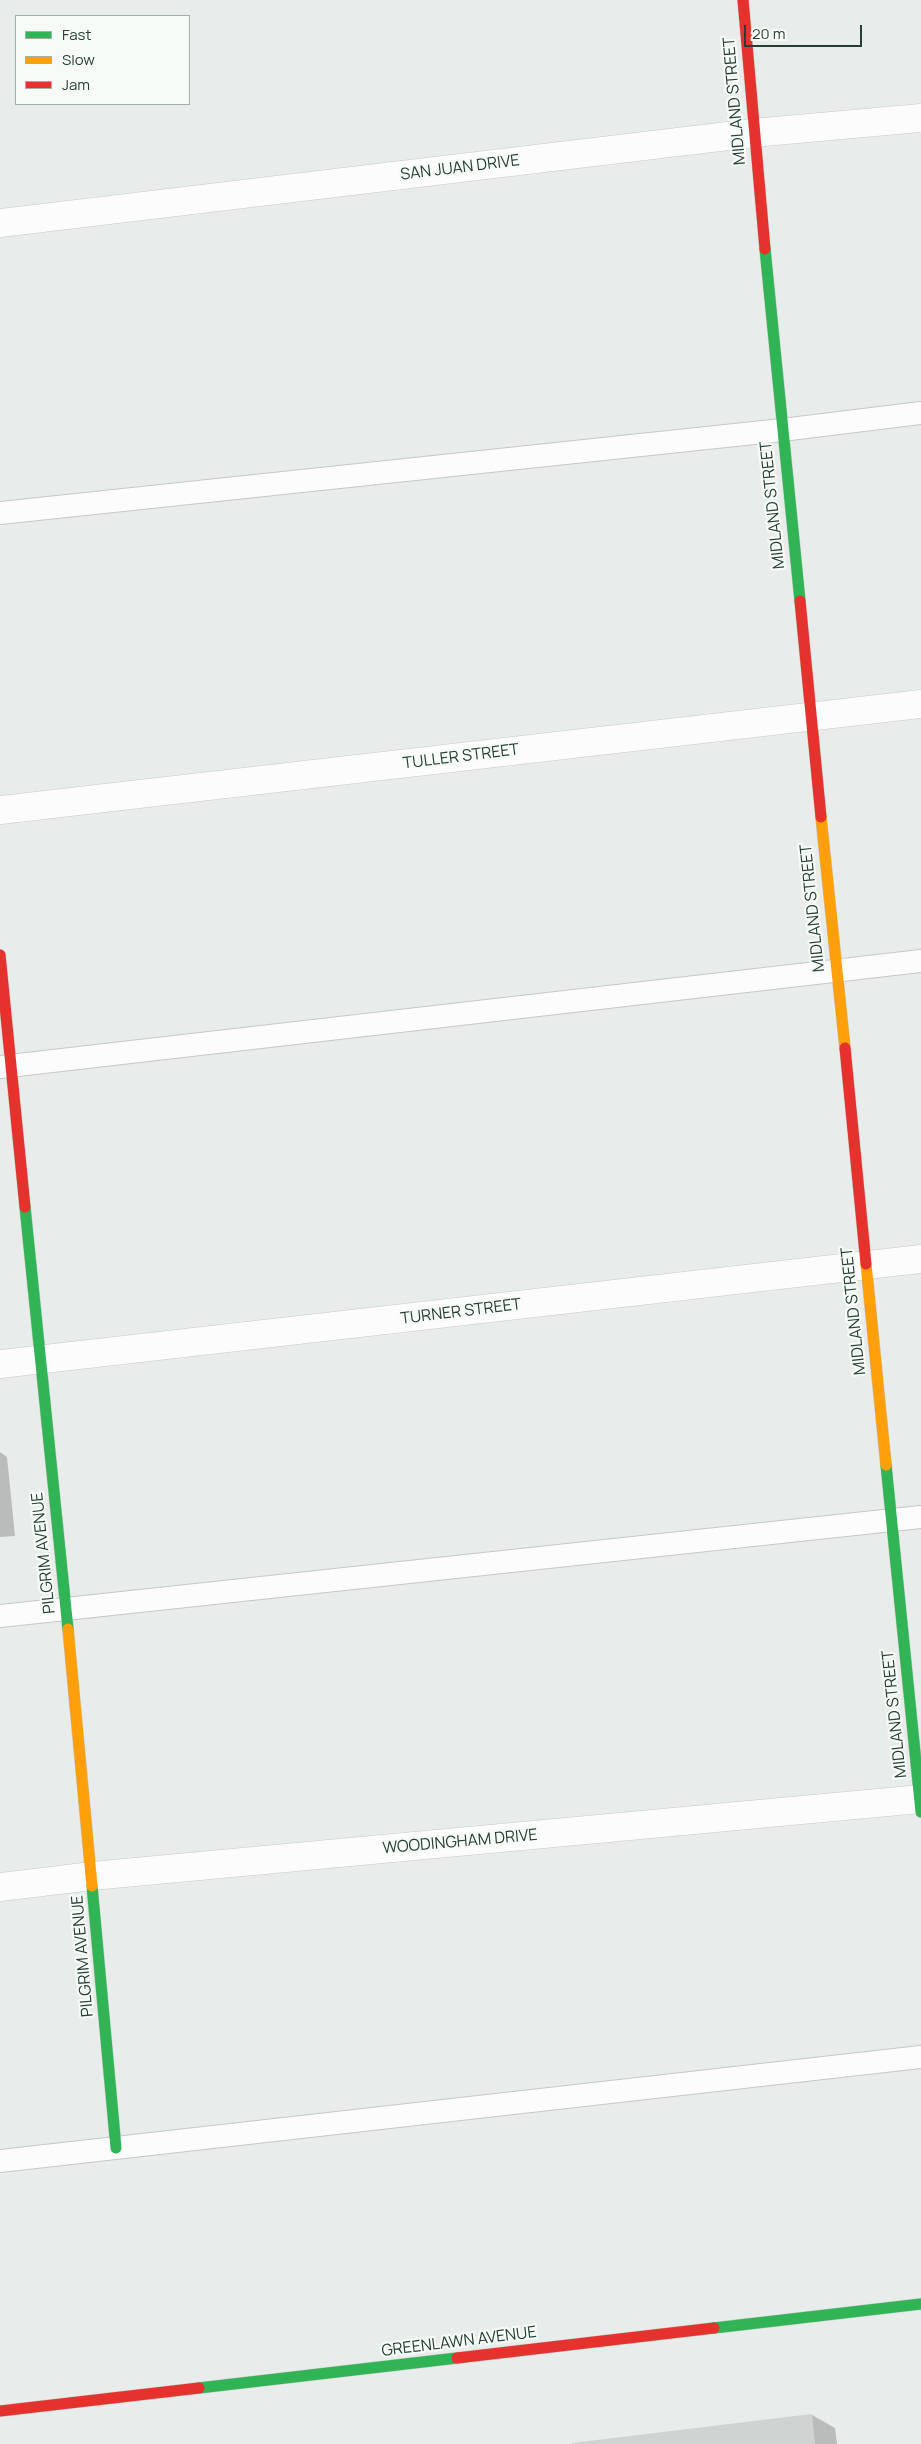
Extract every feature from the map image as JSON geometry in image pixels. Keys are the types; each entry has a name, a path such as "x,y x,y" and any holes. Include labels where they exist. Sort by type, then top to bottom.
{"street":[{"name":"MIDLAND STREET","path":"743,0 753,133 782,430 921,1803"},
{"name":"SAN JUAN DRIVE","path":"0,223 753,133 921,118"},
{"name":"TULLER STREET","path":"0,810 921,704"},
{"name":"PILGRIM AVENUE","path":"0,955 6,1066 41,1360 92,1876 116,2148"},
{"name":"TURNER STREET","path":"0,1364 921,1259"},
{"name":"WOODINGHAM DRIVE","path":"0,1887 92,1876 921,1803"},
{"name":"GREENLAWN AVENUE","path":"0,2411 921,2304"}],"lane":[{"path":"0,513 782,430 921,413"},
{"path":"6,1066 921,961"},
{"path":"0,1616 921,1517"},
{"path":"0,2162 921,2056"}],"building":[{"path":"812,2414 815,2444 572,2444 572,2443"}],"traffic: fast":[{"path":"765,249 800,601"},
{"path":"25,1207 68,1629"},
{"path":"886,1465 921,1812"},
{"path":"92,1886 116,2148"},
{"path":"714,2328 921,2304"},
{"path":"199,2388 457,2358"}],"traffic: slow":[{"path":"821,817 845,1048"},
{"path":"866,1264 886,1465"},
{"path":"68,1629 92,1886"}],"traffic: jam":[{"path":"743,0 765,249"},
{"path":"800,601 821,817"},
{"path":"0,955 25,1207"},
{"path":"845,1048 866,1264"},
{"path":"457,2358 714,2328"},
{"path":"0,2411 199,2388"}]}
